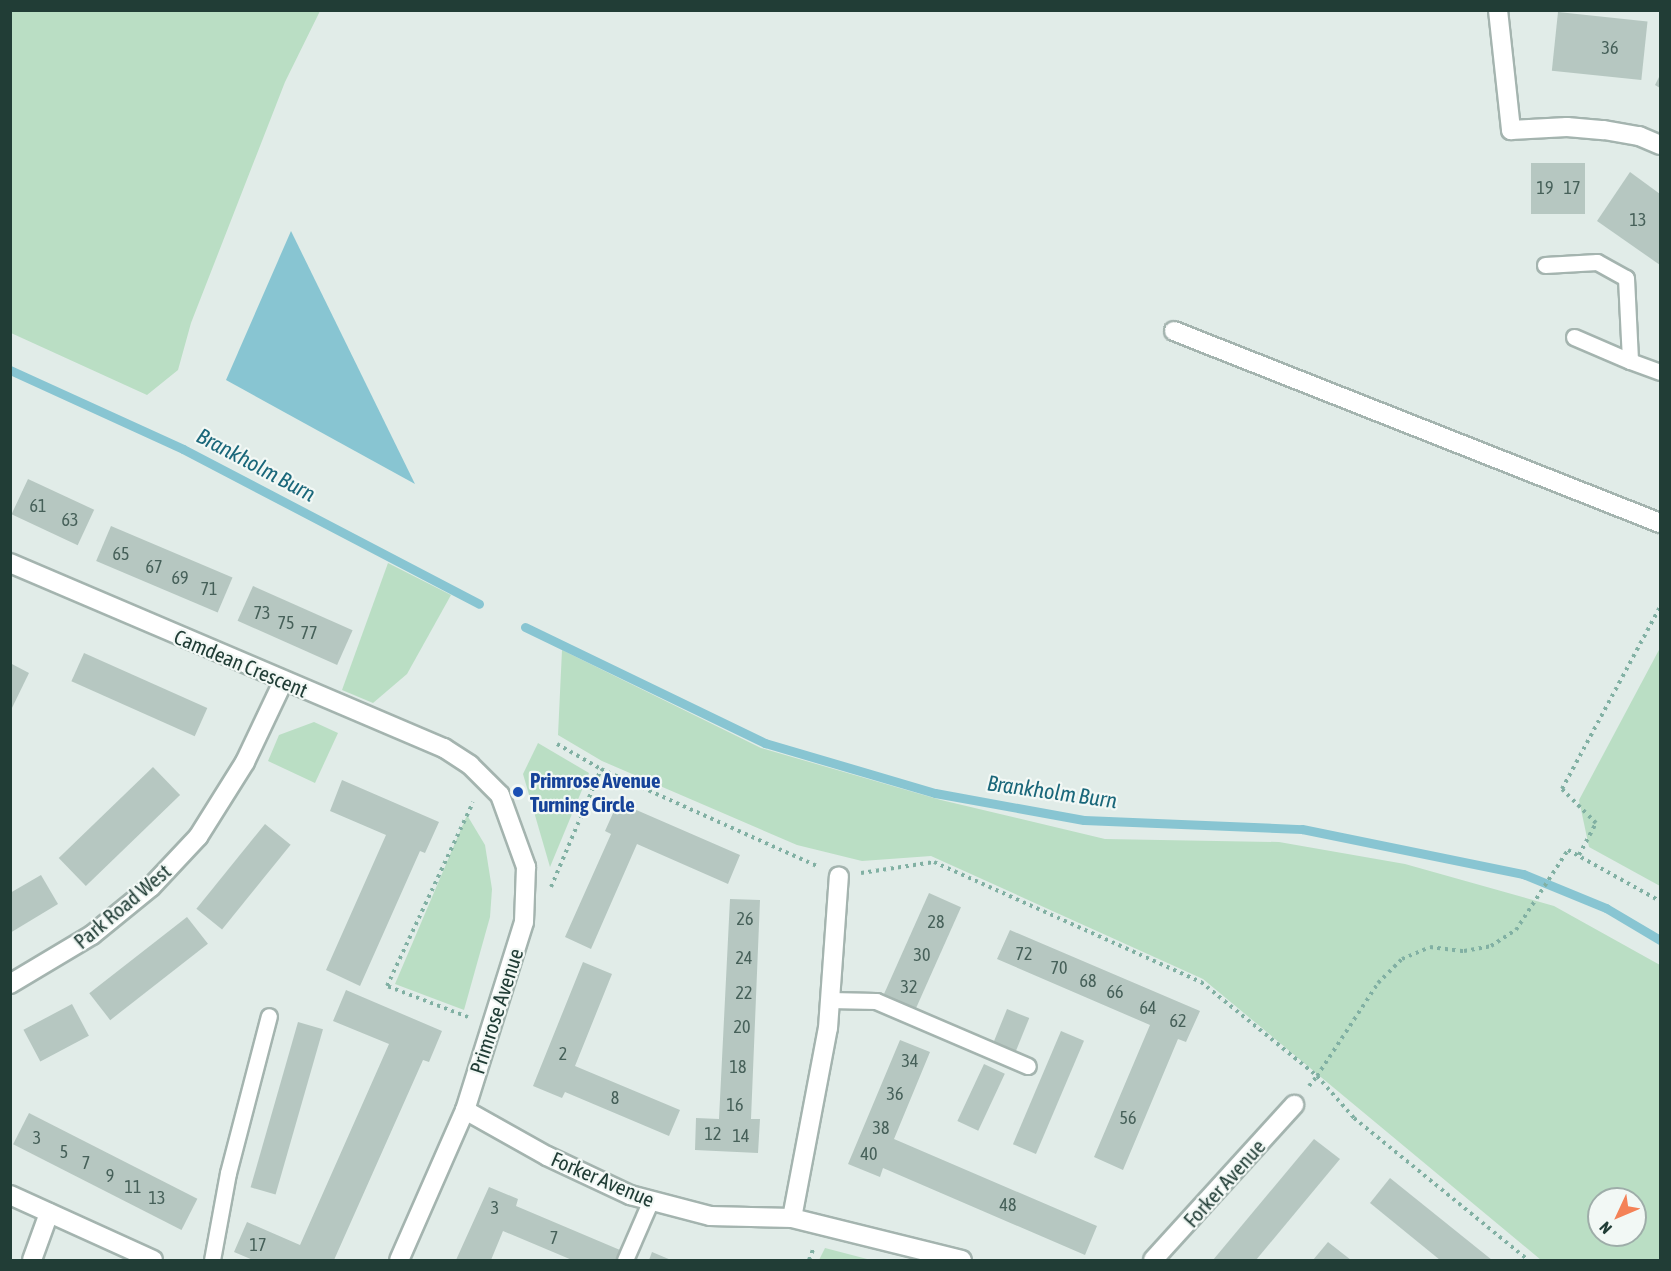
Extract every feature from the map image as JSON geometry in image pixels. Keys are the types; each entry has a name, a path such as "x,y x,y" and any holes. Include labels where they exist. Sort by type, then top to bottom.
{"street":[{"path":"1498,10 1511,130 1567,127 1604,130 1639,136 1660,145"},
{"path":"1174,331 1660,523"},
{"name":"Camdean Crescent","path":"10,563 284,682 444,748 470,765"},
{"name":"Park Road West","path":"10,984 92,935 151,887 198,837 245,762 284,682"},
{"name":"Primrose Avenue","path":"399,1260 465,1110 524,922 523,856 500,795 470,765"},
{"path":"792,1218 830,1000 839,876"},
{"name":"Forker Avenue","path":"1153,1260 1294,1105"},
{"name":"Forker Avenue","path":"465,1110 547,1156 630,1195 710,1216 792,1218 962,1260"},
{"path":"10,1194 153,1260"},
{"path":"32,1260 49,1213"}],"lane":[{"path":"1545,265 1597,262 1626,278 1630,361"},
{"path":"1574,337 1660,372"},
{"path":"830,1000 876,1001 1028,1066"},
{"path":"212,1260 228,1173 269,1016"},
{"path":"625,1260 651,1200"}],"path":[{"path":"1579,855 1596,823 1562,789 1660,607"},
{"path":"557,744 601,769 839,876 934,862 1201,982 1317,1076 1354,1118 1528,1260"},
{"path":"524,922 539,915 601,769"},
{"path":"484,778 387,986 491,1026"},
{"path":"1294,1105 1317,1076 1378,983 1402,959 1430,947 1464,951 1491,946 1516,930 1543,893 1568,849 1660,901"}],"green space":[{"path":"11,10 320,11 285,82 191,323 178,370 147,395 11,333"},
{"path":"388,563 451,595 407,674 373,703 342,690"},
{"path":"1660,648 1660,886 1589,847 1579,800"},
{"path":"562,650 761,748 941,800 1105,839 1279,842 1405,864 1554,906 1660,965 1660,1260 1541,1260 1203,979 931,856 862,861 797,845 602,761 558,735"},
{"path":"314,722 338,733 315,783 268,761 279,735"},
{"path":"538,743 589,773 550,867 523,774"},
{"path":"467,815 485,845 492,889 490,917 464,1010 395,984"},
{"path":"825,1248 871,1260 819,1260"}],"water":[{"path":"291,231 415,484 226,380"}],"building":[{"path":"1558,12 1648,21 1641,80 1552,71"},
{"path":"1660,75 1660,88 1655,85"},
{"path":"1531,163 1585,163 1585,214 1531,214"},
{"path":"1630,172 1660,194 1660,265 1597,221"},
{"path":"28,479 94,510 78,545 12,514"},
{"path":"111,526 233,578 218,613 96,561"},
{"path":"253,586 353,630 337,665 238,621"},
{"path":"84,653 207,708 195,736 71,681"},
{"path":"10,663 29,673 10,712"},
{"path":"153,767 180,795 86,886 59,858"},
{"path":"342,780 439,822 425,853 420,851 360,986 326,970 386,835 330,811"},
{"path":"618,802 740,855 728,884 637,844 591,949 565,937 611,834 605,831"},
{"path":"265,824 291,845 222,929 196,909"},
{"path":"41,875 58,904 10,933 10,893"},
{"path":"929,893 961,907 915,1010 883,995"},
{"path":"730,899 760,900 751,1119 760,1119 758,1153 695,1150 696,1118 719,1119"},
{"path":"187,917 208,944 110,1020 89,993"},
{"path":"1010,930 1200,1011 1186,1042 1178,1039 1123,1170 1094,1157 1150,1025 997,959"},
{"path":"583,962 612,974 575,1066 680,1110 669,1136 565,1092 562,1098 533,1086"},
{"path":"346,990 442,1031 429,1062 423,1060 334,1260 253,1260 234,1252 247,1222 300,1245 389,1044 333,1021"},
{"path":"72,1004 89,1036 40,1062 23,1030"},
{"path":"1007,1009 1029,1018 1015,1052 993,1043"},
{"path":"298,1022 323,1029 276,1195 251,1187"},
{"path":"1061,1031 1084,1041 1036,1154 1013,1144"},
{"path":"900,1040 930,1052 894,1139 1097,1226 1085,1255 883,1168 880,1177 848,1164"},
{"path":"984,1064 1005,1074 978,1131 957,1121"},
{"path":"29,1113 197,1199 182,1230 13,1144"},
{"path":"1314,1139 1340,1159 1256,1260 1213,1260"},
{"path":"1390,1178 1492,1260 1440,1260 1370,1203"},
{"path":"489,1187 518,1199 516,1206 620,1250 616,1260 572,1260 503,1231 491,1260 456,1260"},
{"path":"1328,1242 1351,1260 1313,1260"},
{"path":"652,1252 671,1260 649,1260"}],"waterway":[{"name":"Brankholm Burn","path":"10,370 183,449 479,604"},
{"name":"Brankholm Burn","path":"525,627 765,743 935,793 1084,820 1302,829 1523,874 1606,908 1660,940"}],"place":[{"name":"Primrose Avenue Turning Circle","path":"518,792"}]}
